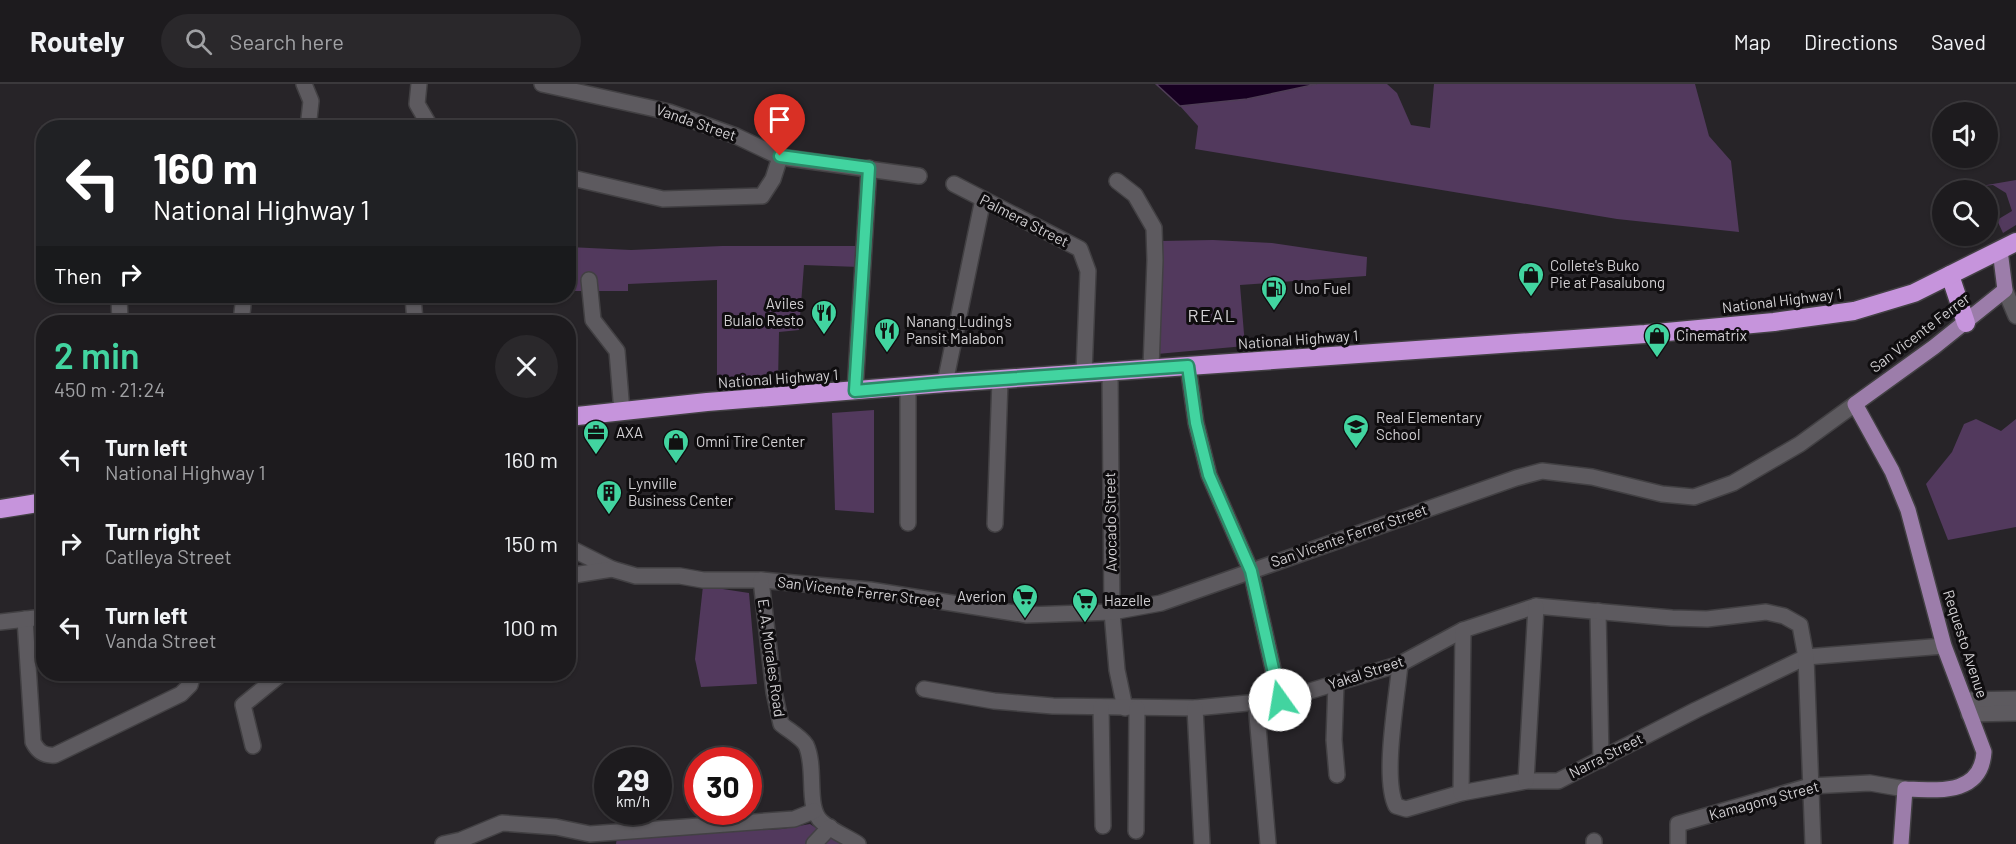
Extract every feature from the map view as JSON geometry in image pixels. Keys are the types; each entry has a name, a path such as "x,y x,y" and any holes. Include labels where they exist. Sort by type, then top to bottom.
{"highway":[{"name":"National Highway 1","path":"576,416 707,402 945,383 1645,334 1774,322 1854,310 1914,293 2008,246"},
{"path":"1950,275 1966,322"},
{"path":"0,509 36,503"}],"main road":[{"path":"2005,290 2008,246"},
{"name":"San Vicente Ferrer","path":"1856,404 2005,290"},
{"name":"Requesto Avenue","path":"1856,404 1892,471 1908,510 1944,646 1984,752 1983,762 1973,779 1960,786 1947,790 1905,789"},
{"path":"1901,844 1905,789"}],"street":[{"path":"304,84 311,101 309,120"},
{"path":"419,84 417,104 426,120"},
{"name":"Vanda Street","path":"542,84 669,112 736,136 780,156 919,176"},
{"path":"576,179 663,199 762,196 772,179 780,156"},
{"path":"855,391 869,168"},
{"path":"1117,181 1135,195 1154,228 1151,368"},
{"name":"Palmera Street","path":"954,184 1080,249 1088,270 1084,373"},
{"path":"945,383 983,199"},
{"path":"589,280 593,320 617,351 622,412"},
{"path":"2005,290 2016,316"},
{"path":"1188,366 1196,423 1209,475 1251,571 1280,700"},
{"name":"Avocado Street","path":"1110,372 1112,612 1117,670 1131,708 1136,831"},
{"path":"995,524 1000,380"},
{"path":"908,386 908,523"},
{"name":"San Vicente Ferrer Street","path":"576,575 612,569 636,576 680,576 703,580 760,580 870,590 1027,615 1112,612 1161,603 1516,478 1542,471 1592,477 1662,494 1694,497 1733,483 1800,444 1856,404"},
{"path":"576,551 612,569"},
{"name":"E. A. Morales Road","path":"760,580 780,724 805,743 812,766 814,811"},
{"path":"1526,781 1536,606"},
{"name":"Yakal Street","path":"924,689 994,701 1131,708 1195,708 1280,700 1400,664 1463,630 1536,606 1707,619 1766,612 1784,616 1800,625 1806,657"},
{"path":"1598,611 1601,760"},
{"path":"0,622 36,618"},
{"path":"25,619 33,742 36,750 43,754 55,754 181,694 191,681"},
{"path":"1461,793 1463,630"},
{"name":"Narra Street","path":"1400,664 1391,755 1391,795 1396,806 1406,809 1461,793 1526,781 1558,781 1806,657 1944,646"},
{"path":"1806,657 1809,786 1813,844"},
{"path":"253,746 243,705 272,681"},
{"path":"1336,683 1334,740 1337,775"},
{"path":"1967,707 2016,699"},
{"path":"1256,703 1268,844"},
{"path":"1101,707 1103,826"},
{"path":"1967,707 2016,713"},
{"path":"1195,708 1202,844"},
{"name":"Kamagong Street","path":"1678,844 1678,824 1809,786 1870,783 1905,789"},
{"path":"443,844 462,842 502,824 556,827 572,837 794,819 814,811 821,822 858,844"},
{"path":"814,844 830,827"}],"shaded area":[{"path":"1156,84 1317,84 1247,99 1180,106"},
{"path":"1317,84 1387,84 1397,93 1411,125 1430,128 1434,84 1695,84 1709,136 1731,161 1739,232 1617,219 1195,149 1198,126 1180,106 1247,99"},
{"path":"2016,180 2016,225 2003,233 1998,219 2012,211 2006,193 1998,188 1998,183"},
{"path":"1213,240 1272,243 1367,257 1366,276 1240,285 1245,346 1157,354 1161,241"},
{"path":"722,246 859,246 859,267 804,265 799,330 779,332 778,382 717,386 717,280 628,284 628,291 576,291 576,247 631,250"},
{"path":"874,410 874,513 835,510 832,413"},
{"path":"1976,419 2001,431 2016,419 2016,527 1948,540 1926,484 1952,452 1964,424"},
{"path":"703,586 749,593 757,684 701,687 695,659"},
{"path":"810,824 841,844 616,844 617,837 782,829"}],"place":[{"name":"Collete's Buko Pie at Pasalubong","path":"1531,298"},
{"name":"Uno Fuel","path":"1274,312"},
{"name":"Aviles Bulalo Resto","path":"824,336"},
{"name":"Nanang Luding's Pansit Malabon","path":"887,354"},
{"name":"Cinematrix","path":"1657,359"},
{"name":"Real Elementary School","path":"1356,450"},
{"name":"AXA","path":"596,456"},
{"name":"Omni Tire Center","path":"676,465"},
{"name":"Lynville Business Center","path":"609,516"},
{"name":"Averion","path":"1025,620"},
{"name":"Hazelle","path":"1085,624"}],"district":[{"name":"REAL","path":"1212,316"}],"route":[{"path":"780,156 869,168 855,391 1188,366 1196,423 1209,475 1251,571 1280,700"}]}
